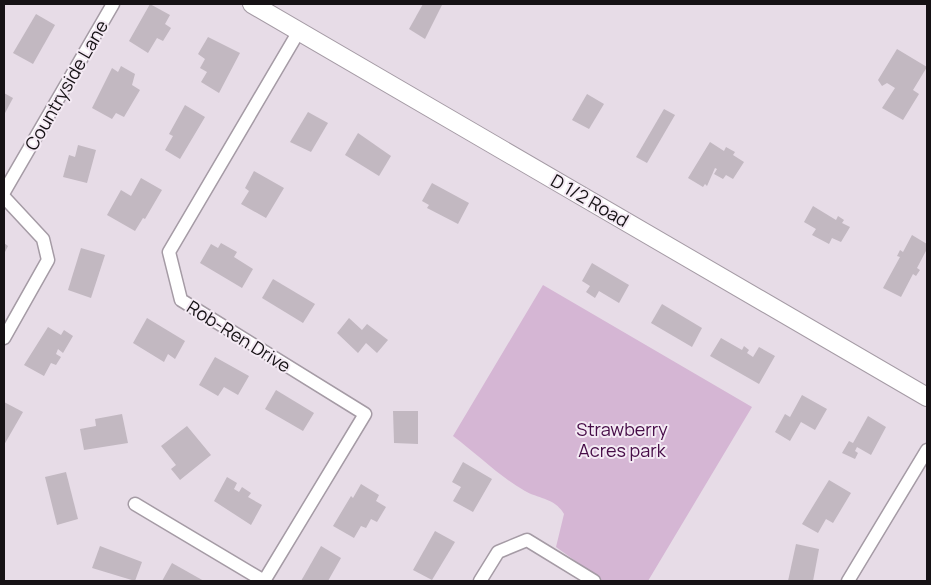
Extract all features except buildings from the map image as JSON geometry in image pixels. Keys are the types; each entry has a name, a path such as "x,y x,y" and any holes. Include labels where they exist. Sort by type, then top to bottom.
{"main road":[{"name":"D 1/2 Road","path":"252,4 927,396"}],"street":[{"name":"Countryside Lane","path":"4,192 113,4"},
{"name":"Rob-Ren Drive","path":"264,581 365,414 181,300 169,252 299,31"},
{"path":"4,197 43,239 48,260 4,338"},
{"path":"848,581 927,450"},
{"path":"136,504 264,581"},
{"path":"480,581 498,552 527,540 594,581"}],"green space":[{"name":"Strawberry Acres park","path":"543,285 752,407 648,581 603,581 556,547 564,514 560,509 551,502 530,494 516,485 453,436"}]}
